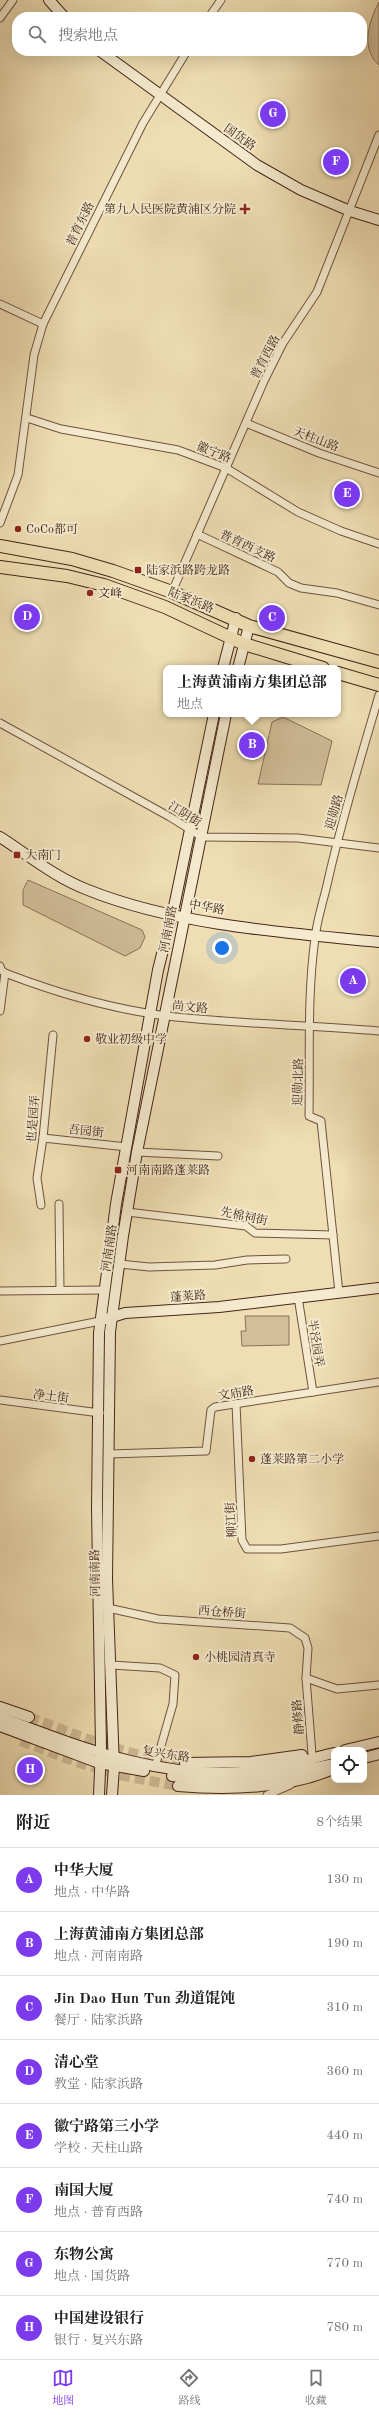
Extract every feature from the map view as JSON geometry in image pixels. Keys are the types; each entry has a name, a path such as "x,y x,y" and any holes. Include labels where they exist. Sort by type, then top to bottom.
{"main road":[{"path":"49,0 60,12"},
{"name":"国货路","path":"107,56 257,165 301,190 350,211 379,220"},
{"name":"陆家浜路","path":"0,546 72,559 172,592 236,618 249,626 379,662"},
{"name":"陆家浜路","path":"0,567 67,576 104,585 164,607 244,644 312,665"},
{"path":"225,665 236,618"},
{"path":"239,665 249,626"},
{"path":"341,674 379,685"},
{"name":"河南南路","path":"98,1795 100,1759 97,1514 100,1413 100,1321 116,1204 158,970 172,914 188,830 213,717"},
{"name":"河南南路","path":"112,1795 113,1762 111,1665 108,1608 112,1317 137,1152 165,1016 183,916 202,837 211,779 225,717"},
{"name":"中华路","path":"0,837 63,878 87,890 120,902 172,914 268,931 379,942"},
{"name":"蓬莱路","path":"100,1321 125,1313 220,1307 379,1288"},
{"path":"0,1707 29,1717"},
{"name":"复兴东路","path":"0,1717 100,1759"},
{"name":"复兴东路","path":"0,1726 100,1759 222,1782 261,1779 331,1765"},
{"path":"0,1733 21,1741"},
{"path":"358,1747 379,1742"},
{"name":"复兴东路","path":"185,1763 251,1762 331,1752"},
{"name":"复兴东路","path":"113,1762 220,1773 254,1771 331,1753"},
{"path":"367,1757 379,1754"},
{"path":"178,1786 216,1789 262,1786 308,1777 331,1769"}],"street":[{"path":"0,18 13,0"},
{"path":"213,12 221,0"},
{"name":"普育东路","path":"0,523 18,475 27,418 34,355 43,324 160,94 184,56"},
{"name":"普育西路","path":"172,592 246,423 283,343 317,292 379,135"},
{"path":"0,304 43,324"},
{"name":"徽宁路","path":"27,418 61,429 178,450 226,468 298,512 341,531 379,544"},
{"name":"天柱山路","path":"246,423 319,453 379,473"},
{"name":"普育西支路","path":"197,534 278,572 289,583 301,588 337,593 379,605"},
{"name":"迎勋路","path":"315,936 336,842 379,695"},
{"name":"江阴街","path":"0,723 170,817 188,830 202,837 278,837 336,842 379,848"},
{"name":"迎勋北路","path":"315,936 308,1025 310,1060 309,1116 321,1121 339,1293"},
{"path":"0,966 1,970 5,973 0,1011"},
{"name":"尚文路","path":"5,973 99,1004 165,1016 260,1024 308,1025 379,1031"},
{"name":"也是园弄","path":"41,1205 37,1178 43,1138 53,1035"},
{"name":"吾园街","path":"43,1138 127,1146"},
{"path":"137,1152 218,1156"},
{"path":"59,1204 60,1290"},
{"name":"先棉祠街","path":"127,1212 246,1226 255,1233 333,1235"},
{"path":"120,1264 149,1267 214,1265 247,1260 286,1259"},
{"path":"0,1291 104,1290"},
{"name":"半泾园弄","path":"298,1297 312,1392"},
{"name":"蓬莱路","path":"0,1341 100,1321"},
{"name":"文庙路","path":"109,1454 206,1451 210,1410 236,1404 379,1382"},
{"name":"净土街","path":"0,1400 100,1413"},
{"name":"柳江街","path":"236,1404 242,1540 247,1549 281,1549 379,1536"},
{"name":"西仓桥街","path":"108,1608 158,1619 290,1628 305,1638 308,1648 308,1665"},
{"path":"111,1665 160,1668 175,1675 174,1704 156,1767"},
{"name":"静修路","path":"308,1665 306,1678 312,1754"},
{"path":"306,1678 337,1689 379,1685"},
{"path":"267,1795 308,1777"}],"shaded area":[{"path":"379,2 379,65 373,58 370,51 368,35 372,18"},
{"path":"283,717 332,741 321,785 258,784 272,722"},
{"path":"28,880 142,930 145,937 140,948 125,956 23,905 23,890"},
{"path":"245,1316 289,1316 289,1345 242,1346 241,1331 246,1331"}],"tunnel":[{"path":"29,1717 125,1751 185,1763"},
{"path":"21,1741 76,1762 124,1776 178,1786"}],"place":[{"name":"东物公寓","path":"273,114"},
{"name":"南国大厦","path":"336,162"},
{"name":"第九人民医院黄浦区分院","path":"245,209"},
{"name":"徽宁路第三小学","path":"347,494"},
{"name":"CoCo都可","path":"18,529"},
{"name":"陆家浜路跨龙路","path":"138,570"},
{"name":"文峰","path":"90,593"},
{"name":"清心堂","path":"27,617"},
{"name":"Jin Dao Hun Tun 劲道馄饨","path":"272,618"},
{"name":"上海黄浦南方集团总部","path":"252,745"},
{"name":"大南门","path":"17,855"},
{"name":"中华大厦","path":"353,981"},
{"name":"敬业初级中学","path":"87,1039"},
{"name":"河南南路蓬莱路","path":"118,1170"},
{"name":"蓬莱路第二小学","path":"252,1459"},
{"name":"小桃园清真寺","path":"196,1657"},
{"name":"中国建设银行","path":"30,1770"}]}
